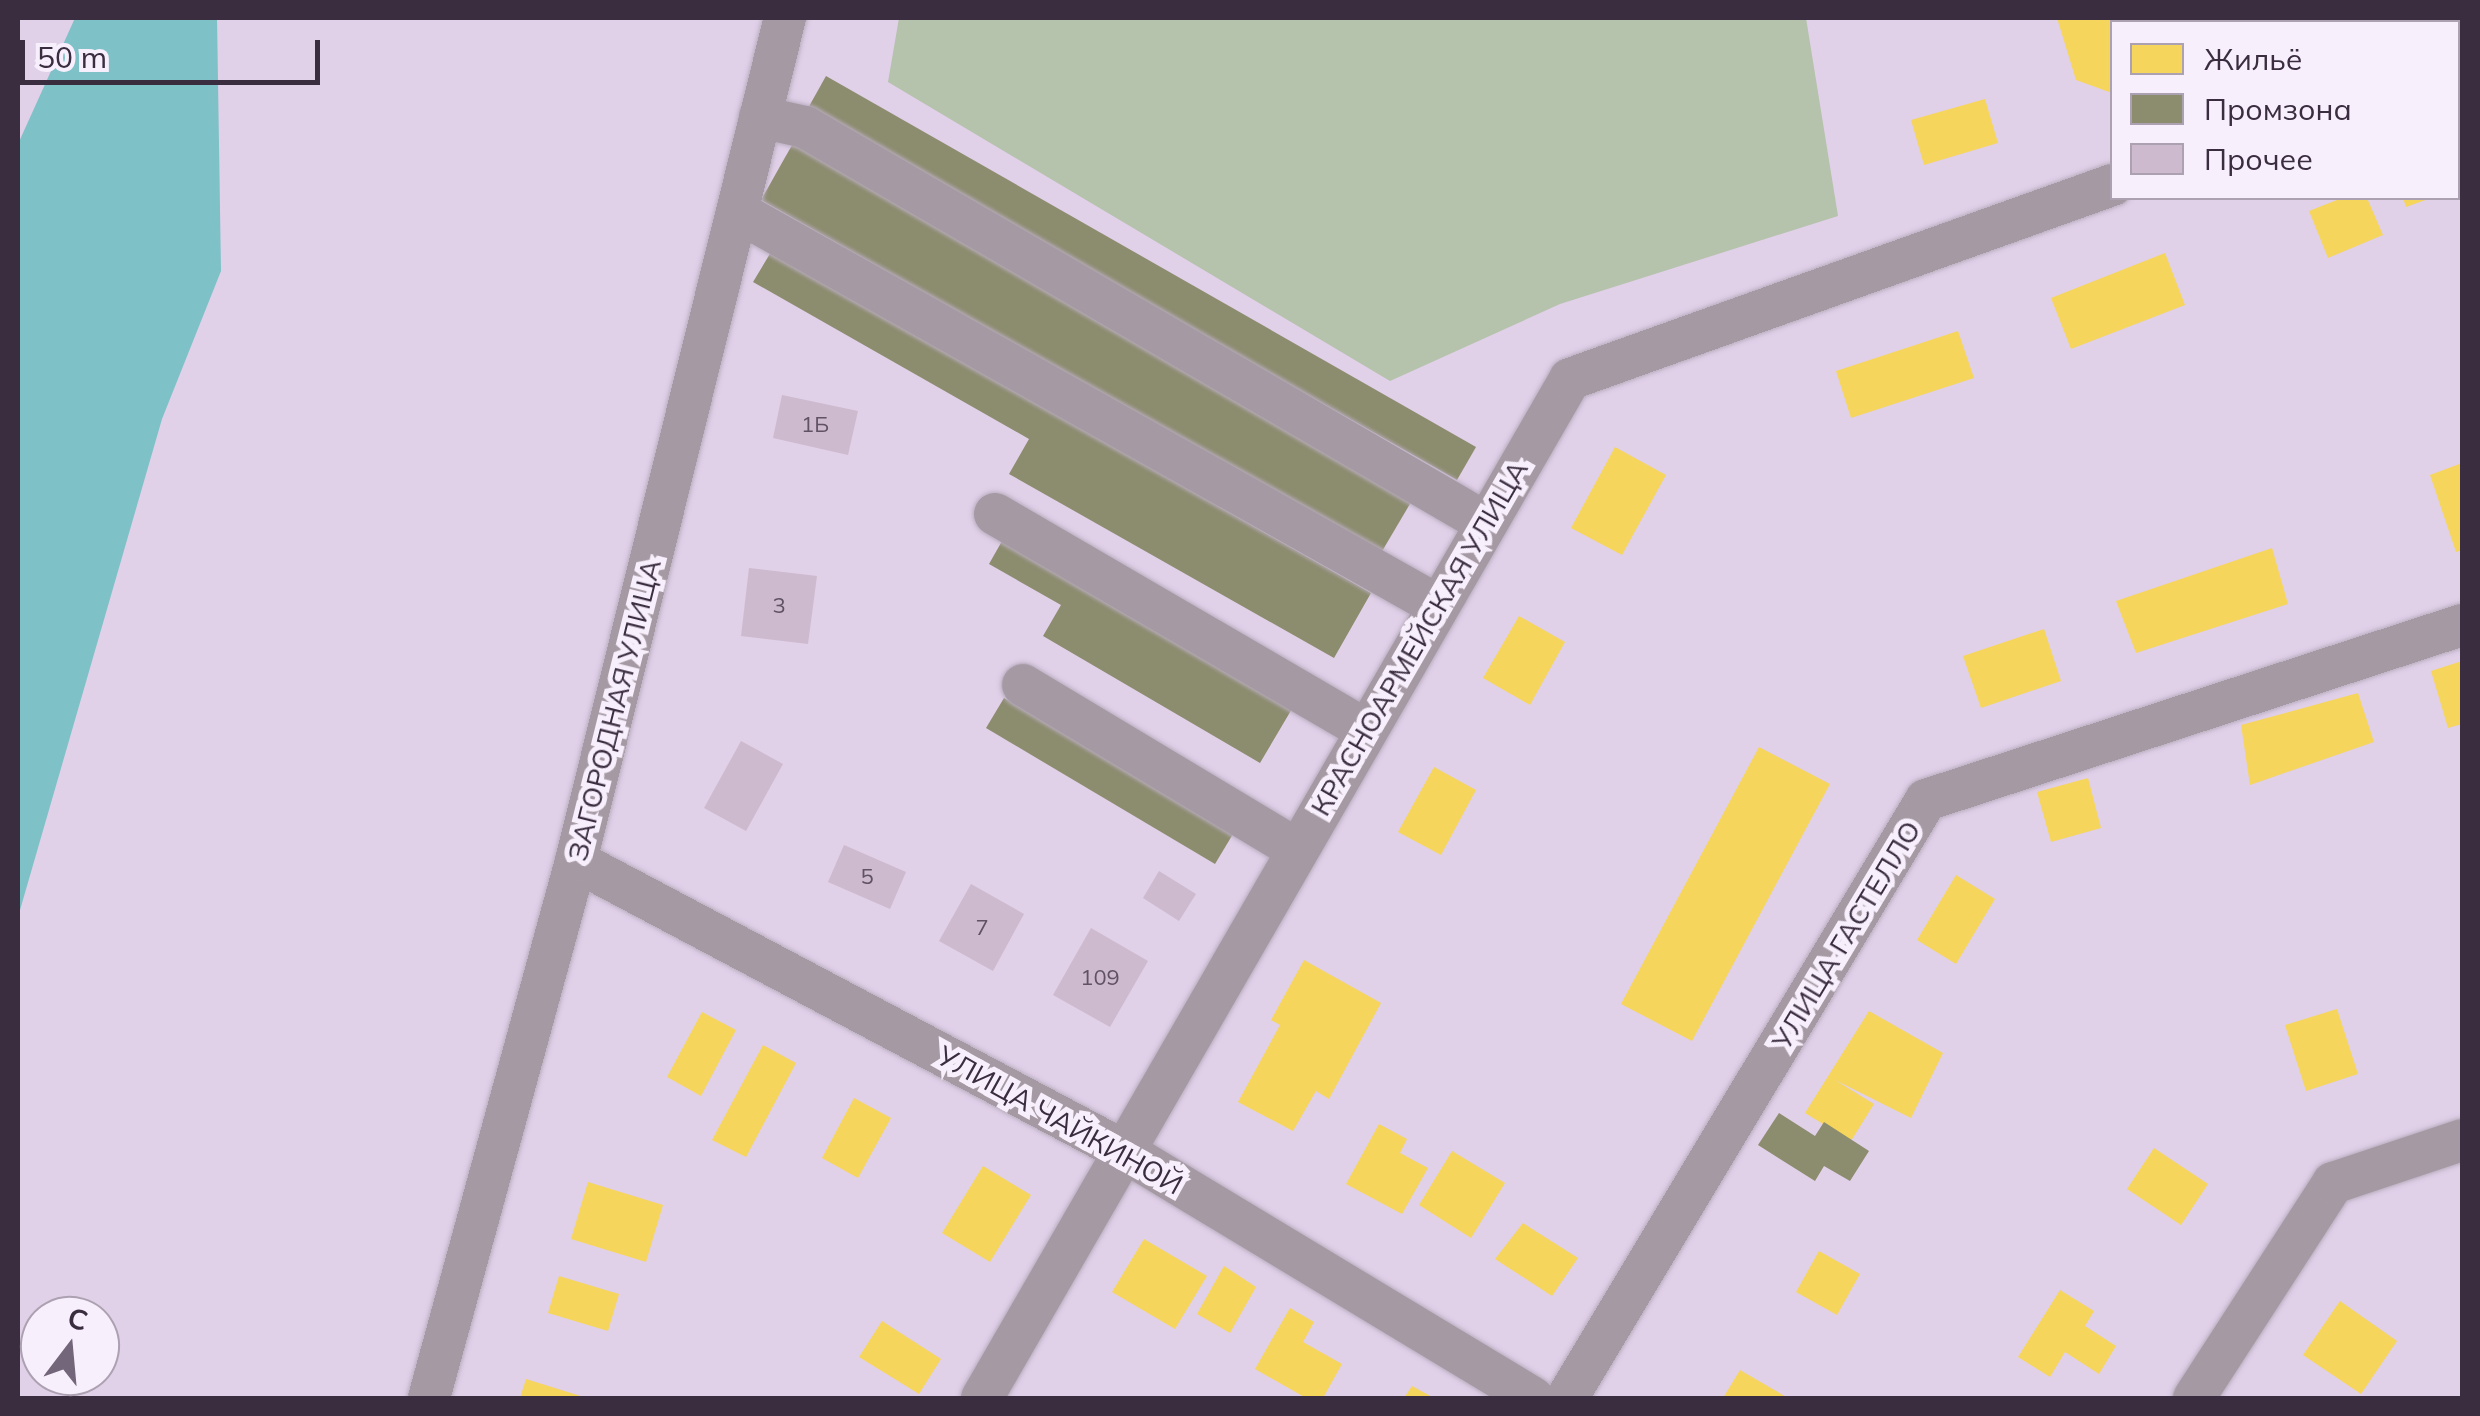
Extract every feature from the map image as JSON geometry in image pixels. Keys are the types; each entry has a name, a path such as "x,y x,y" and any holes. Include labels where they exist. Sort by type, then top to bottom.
{"street":[{"name":"ЗАГОРОДНАЯ УЛИЦА","path":"430,1398 576,861 740,213 785,18"},
{"path":"760,117 805,127 1486,523"},
{"name":"КРАСНОАРМЕЙСКАЯ УЛИЦА","path":"982,1398 1436,604 1570,379 2110,186"},
{"path":"740,213 1436,604"},
{"path":"995,514 1366,730"},
{"name":"УЛИЦА ГАСТЕЛЛО","path":"1567,1398 1926,800 2462,625"},
{"path":"1023,685 1296,849"},
{"name":"УЛИЦА ЧАЙКИНОЙ","path":"576,861 1122,1150 1533,1398"},
{"path":"2194,1398 2333,1183 2462,1140"}],"shaded area":[{"path":"75,18 217,18 221,271 162,419 18,917 18,144"},
{"path":"899,18 1806,18 1838,216 1560,304 1390,381 888,82"}],"building: Жильё":[{"path":"2057,18 2138,18 2110,20 2110,92 2076,80"},
{"path":"2178,18 2256,20 2179,20"},
{"path":"2283,18 2340,20 2284,20"},
{"path":"1985,99 1998,143 1924,165 1911,120"},
{"path":"2337,200 2368,200 2383,235 2328,258 2309,211"},
{"path":"2404,200 2425,200 2406,207"},
{"path":"2165,253 2185,305 2071,349 2051,298"},
{"path":"1958,331 1974,378 1851,418 1836,371"},
{"path":"1615,447 1666,475 1622,555 1571,528"},
{"path":"2462,463 2462,550 2456,552 2430,475"},
{"path":"2272,548 2288,604 2136,653 2116,601"},
{"path":"1519,616 1565,642 1530,705 1483,678"},
{"path":"2044,629 2061,681 1981,708 1963,656"},
{"path":"2462,661 2462,724 2448,728 2431,671"},
{"path":"2358,693 2374,742 2250,785 2241,725"},
{"path":"1759,747 1830,784 1692,1041 1621,1004"},
{"path":"1434,767 1476,790 1441,855 1398,832"},
{"path":"2088,778 2101,828 2051,842 2037,792"},
{"path":"1956,875 1995,899 1956,964 1917,940"},
{"path":"1304,960 1381,1003 1329,1099 1316,1091 1293,1131 1238,1102 1280,1025 1271,1020"},
{"path":"2337,1009 2358,1074 2306,1091 2285,1025"},
{"path":"1869,1011 1943,1053 1911,1118 1835,1080 1874,1104 1851,1141 1805,1113"},
{"path":"702,1012 736,1030 701,1096 667,1077"},
{"path":"763,1045 796,1063 746,1157 712,1140"},
{"path":"854,1098 891,1118 858,1178 822,1158"},
{"path":"1379,1124 1407,1139 1400,1153 1428,1168 1402,1214 1346,1184"},
{"path":"2154,1148 2208,1184 2181,1225 2127,1189"},
{"path":"1452,1151 1505,1183 1471,1238 1419,1205"},
{"path":"983,1166 1031,1195 990,1262 942,1233"},
{"path":"588,1182 663,1205 646,1262 571,1239"},
{"path":"1523,1223 1578,1258 1552,1296 1495,1259"},
{"path":"1144,1239 1207,1276 1175,1329 1112,1292"},
{"path":"1819,1251 1860,1274 1837,1315 1796,1292"},
{"path":"1224,1266 1256,1287 1230,1333 1197,1314"},
{"path":"559,1276 619,1294 608,1331 548,1313"},
{"path":"2060,1290 2094,1311 2085,1326 2116,1346 2099,1374 2065,1352 2050,1377 2018,1357"},
{"path":"2340,1301 2397,1341 2361,1394 2303,1355"},
{"path":"1290,1308 1314,1322 1303,1342 1342,1364 1323,1398 1306,1398 1255,1369"},
{"path":"882,1321 941,1359 919,1394 859,1357"},
{"path":"1740,1370 1788,1398 1723,1398"},
{"path":"526,1379 587,1398 520,1398"},
{"path":"1412,1386 1434,1398 1404,1398"}],"building: Промзона":[{"path":"826,76 1476,447 1457,480 807,110"},
{"path":"796,138 1417,492 1381,553 761,200"},
{"path":"771,252 1371,593 1334,658 1009,474 1029,439 753,282"},
{"path":"1010,527 1299,697 1260,763 1043,636 1061,605 989,564"},
{"path":"1004,698 1233,834 1215,864 986,728"},
{"path":"1779,1113 1815,1136 1824,1122 1869,1151 1850,1181 1824,1166 1815,1181 1758,1145"}],"building: Прочее":[{"path":"782,395 858,411 848,455 773,438"},
{"path":"749,568 817,576 808,644 741,636"},
{"path":"741,741 783,764 746,831 704,808"},
{"path":"844,845 906,872 890,909 828,882"},
{"path":"1159,871 1196,894 1179,921 1143,898"},
{"path":"971,884 1024,914 993,971 939,941"},
{"path":"1091,928 1148,961 1110,1027 1053,995"}]}
